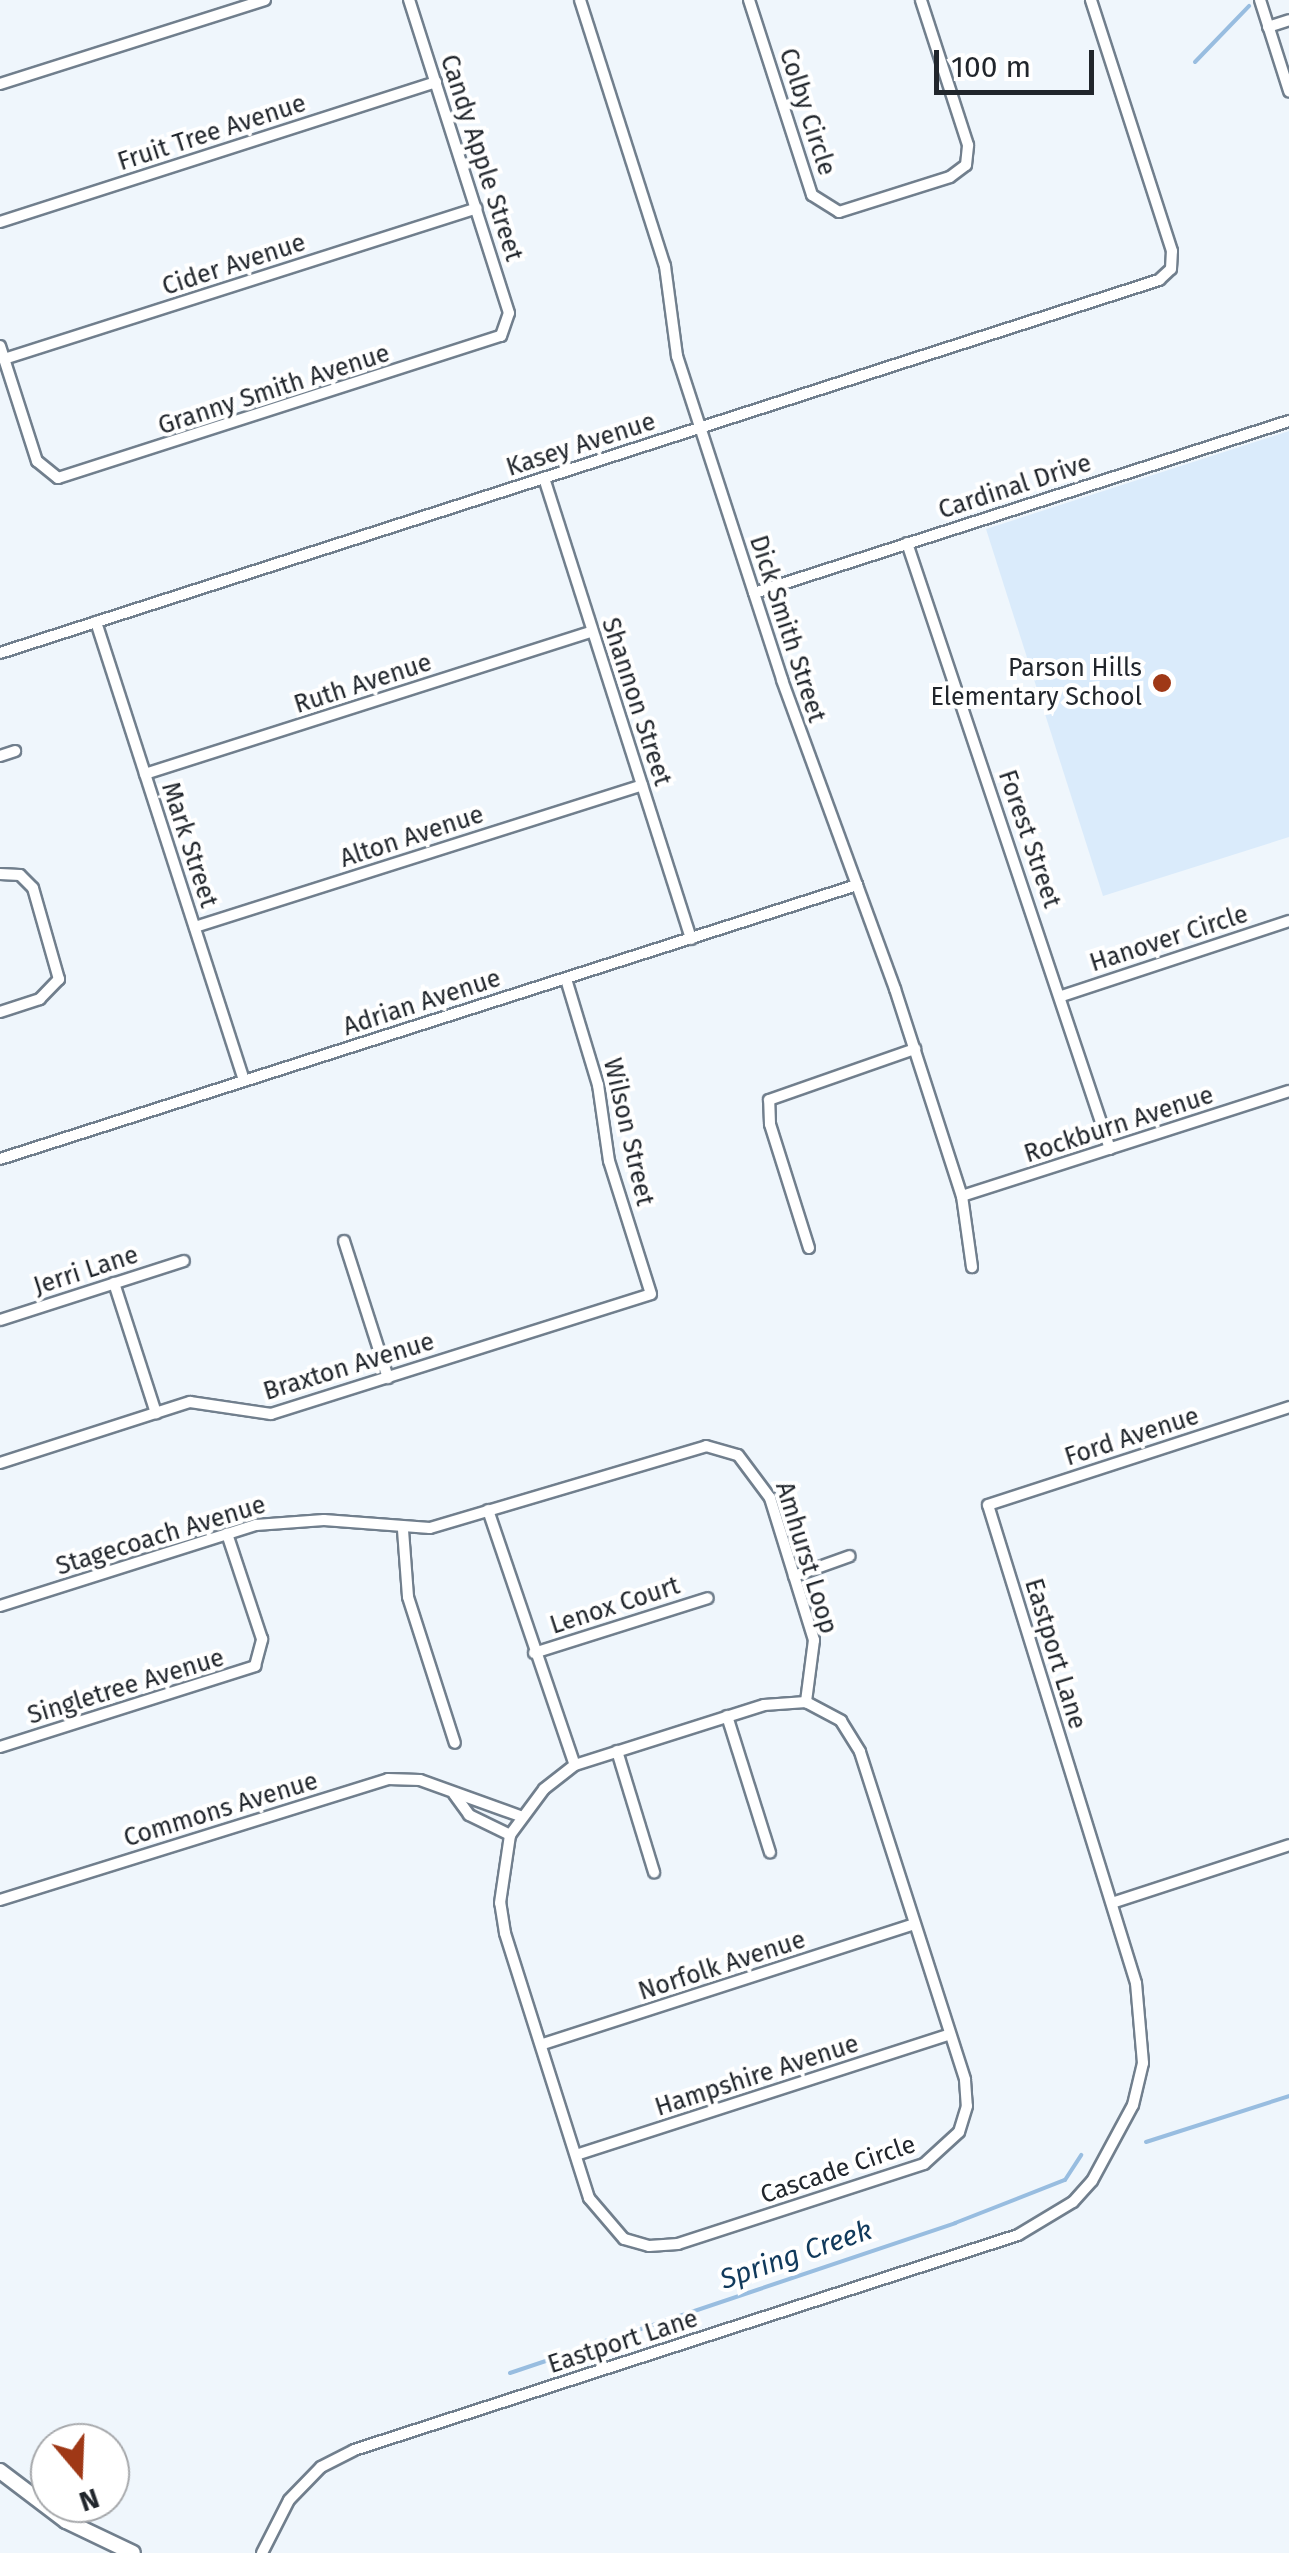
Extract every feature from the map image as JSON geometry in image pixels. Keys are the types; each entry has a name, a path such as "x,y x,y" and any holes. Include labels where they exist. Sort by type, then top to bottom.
{"main road":[{"path":"0,2472 66,2520 133,2553"}],"street":[{"path":"0,84 265,0"},
{"name":"Candy Apple Street","path":"409,0 509,312 506,330"},
{"name":"Dick Smith Street","path":"580,0 665,266 674,342 700,428 962,1196 972,1266"},
{"name":"Colby Circle","path":"750,0 812,196 839,212 950,177 966,165 968,145 922,0"},
{"name":"Kasey Avenue","path":"0,653 1159,280 1171,269 1172,252 1092,0"},
{"path":"1260,0 1289,91"},
{"path":"1268,27 1289,20"},
{"name":"Fruit Tree Avenue","path":"0,222 436,82"},
{"name":"Cider Avenue","path":"4,359 476,208"},
{"name":"Granny Smith Avenue","path":"4,359 37,461 49,475 69,477 493,341 506,330"},
{"path":"0,346 4,359"},
{"name":"Cardinal Drive","path":"754,593 1289,421"},
{"name":"Shannon Street","path":"544,478 692,939"},
{"name":"Forest Street","path":"907,543 1110,1148"},
{"name":"Mark Street","path":"96,622 244,1081"},
{"name":"Ruth Avenue","path":"145,774 592,631"},
{"path":"0,756 15,751"},
{"name":"Alton Avenue","path":"194,927 642,786"},
{"path":"0,874 20,875 33,888 59,979 40,999 0,1012"},
{"name":"Adrian Avenue","path":"0,1159 857,885"},
{"name":"Hanover Circle","path":"1062,996 1289,922"},
{"name":"Wilson Street","path":"566,978 595,1072 610,1160 651,1294"},
{"path":"808,1248 768,1118 769,1100 914,1050"},
{"name":"Rockburn Avenue","path":"962,1196 1289,1091"},
{"path":"344,1242 388,1378"},
{"name":"Jerri Lane","path":"0,1320 184,1261"},
{"path":"114,1283 156,1413"},
{"name":"Braxton Avenue","path":"0,1463 190,1402 271,1414 651,1294"},
{"name":"Ford Avenue","path":"988,1505 1289,1407"},
{"name":"Amhurst Loop","path":"454,1521 688,1447 738,1455 764,1482 815,1650 806,1702"},
{"name":"Eastport Lane","path":"262,2553 289,2500 321,2467 354,2450 1018,2236 1073,2202 1107,2161 1143,2063 1136,1983 988,1505"},
{"path":"488,1510 575,1764"},
{"name":"Stagecoach Avenue","path":"0,1606 227,1534 298,1520 403,1530 454,1521"},
{"path":"403,1530 404,1582 455,1744"},
{"name":"Singletree Avenue","path":"0,1747 246,1671 260,1659 262,1639 227,1534"},
{"path":"794,1576 850,1556"},
{"name":"Lenox Court","path":"534,1653 708,1598"},
{"name":"Cascade Circle","path":"806,1702 852,1734 950,2034 968,2106 944,2151 924,2164 696,2238 649,2246 624,2238 589,2198 500,1903 510,1835 520,1816 575,1764 728,1716 806,1702"},
{"path":"728,1716 770,1852"},
{"path":"617,1751 654,1872"},
{"name":"Commons Avenue","path":"0,1900 388,1779 420,1780 454,1794 480,1797 520,1816"},
{"name":"Commons Avenue","path":"454,1794 470,1815 510,1835"},
{"path":"1112,1903 1289,1846"},
{"name":"Norfolk Avenue","path":"544,2044 912,1926"},
{"name":"Hampshire Avenue","path":"576,2155 950,2034"}],"shaded area":[{"name":"Parson Hills Elementary School","path":"1289,431 1289,837 1103,896 986,529"}],"waterway":[{"path":"1195,62 1249,6"},
{"name":"Spring Creek","path":"1146,2142 1289,2096"},
{"name":"Spring Creek","path":"510,2373 955,2223 1065,2180 1081,2155"}],"place":[{"name":"Parson Hills Elementary School","path":"1162,683"}]}
